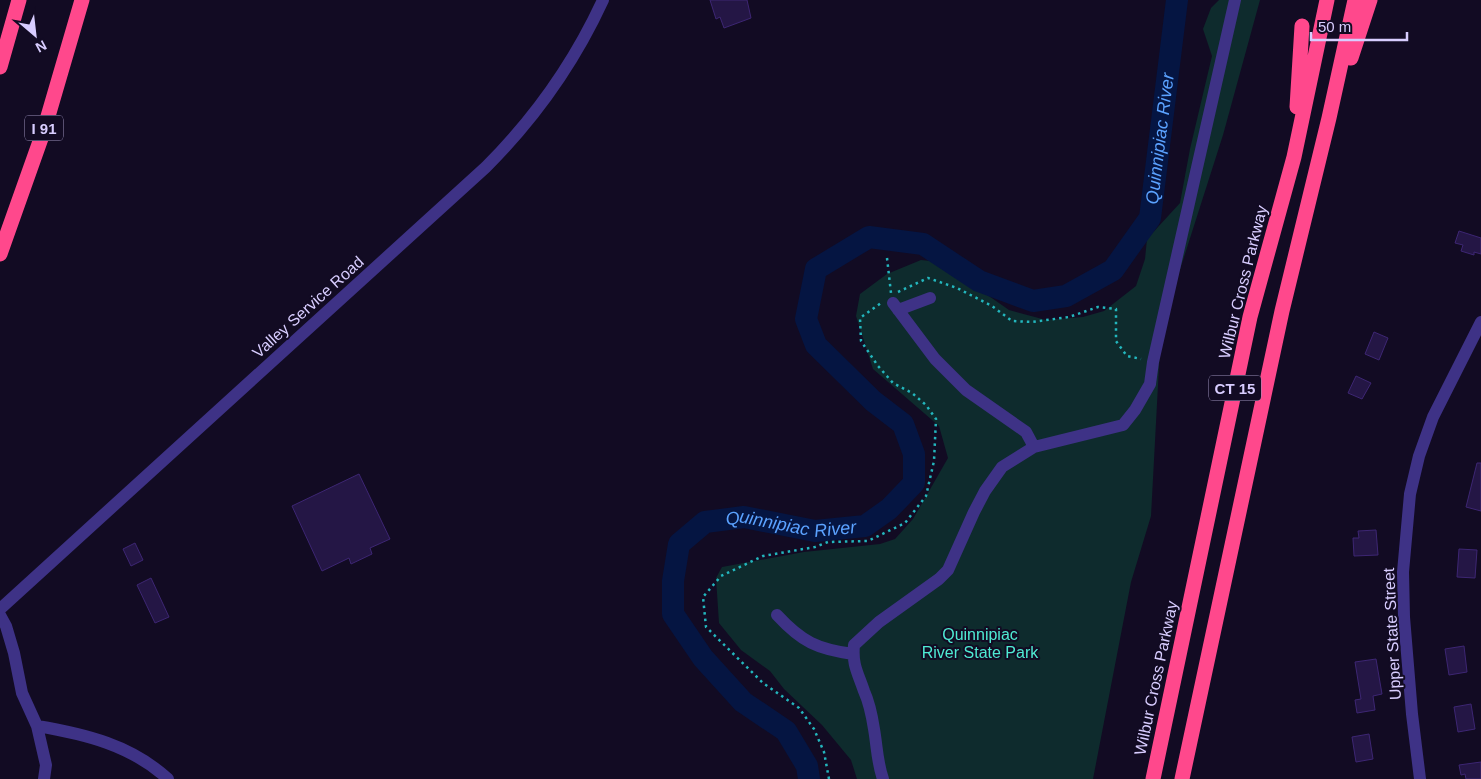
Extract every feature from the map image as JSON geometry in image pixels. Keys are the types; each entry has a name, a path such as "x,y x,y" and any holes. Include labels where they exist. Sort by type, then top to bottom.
{"highway":[{"path":"0,67 19,0"},
{"name":"I 91","path":"0,254 44,130 82,0"},
{"name":"Wilbur Cross Parkway","path":"1153,779 1250,317 1294,158 1327,0"},
{"name":"CT 15","path":"1182,779 1282,311 1330,118 1355,0"},
{"path":"1330,118 1370,0"},
{"path":"1294,158 1302,26"}],"street":[{"name":"Valley Service Road","path":"0,609 486,167 518,133 550,92 579,46 603,0"},
{"path":"883,779 877,757 874,729 864,690 855,670 854,646 879,622 939,579 948,570 985,491 1002,467 1034,447 1122,425 1135,410 1150,384 1152,362 1235,0"},
{"path":"930,298 894,303 922,344 955,380 966,390 1026,432 1034,447"},
{"name":"Upper State Street","path":"1420,779 1412,714 1404,617 1403,572 1410,494 1419,456 1432,417 1481,322"},
{"path":"0,615 6,626 14,653 22,693 37,726 46,765 44,779"},
{"path":"777,615 788,628 806,641 828,651 853,654"},
{"path":"37,726 104,740 153,765 168,779"}],"path":[{"path":"887,258 894,303"},
{"path":"829,779 824,752 814,729 799,708 763,683 706,627 704,597 722,576 763,556 815,547 828,542 868,541 905,523 926,496 934,460 936,419 926,405 912,393 893,383 878,366 861,341 860,318 894,303 928,278 957,288 992,306 1012,320 1032,322 1069,317 1098,307 1116,309 1116,341 1127,356 1152,362"}],"green space":[{"name":"Quinnipiac River State Park","path":"1219,0 1260,0 1223,135 1161,329 1151,516 1131,582 1093,779 857,779 851,760 822,725 784,689 770,671 741,650 719,623 716,578 722,567 804,552 880,544 895,539 913,519 948,458 939,426 873,369 856,316 860,294 887,274 921,260 940,262 1009,310 1046,320 1083,317 1104,311 1136,286 1145,259 1147,239 1180,203 1190,149 1212,56 1203,29 1211,8"}],"building":[{"path":"710,0 747,0 751,18 724,28 720,17 716,19"},
{"path":"1459,231 1481,238 1481,254 1474,252 1474,255 1461,251 1463,245 1455,243"},
{"path":"1374,332 1388,338 1379,360 1365,354"},
{"path":"1356,376 1371,383 1362,399 1348,393"},
{"path":"1477,463 1481,463 1481,511 1466,507"},
{"path":"359,474 390,539 370,548 372,554 351,564 349,558 322,571 292,506"},
{"path":"1376,530 1378,555 1354,556 1353,538 1359,538 1358,531"},
{"path":"135,543 143,560 131,566 123,549"},
{"path":"1459,549 1477,550 1475,578 1457,577"},
{"path":"151,578 169,617 155,623 137,585"},
{"path":"1464,646 1467,672 1449,675 1445,649"},
{"path":"1376,659 1382,694 1373,696 1375,710 1357,713 1355,700 1361,699 1355,662"},
{"path":"1471,704 1475,729 1458,732 1454,707"},
{"path":"1369,734 1373,759 1356,762 1352,737"},
{"path":"1481,762 1481,779 1466,779 1465,774 1461,775 1459,765"}],"waterway":[{"name":"Quinnipiac River","path":"809,779 807,766 786,731 743,702 703,658 673,614 673,581 679,544 705,522 744,517 815,531 865,526 889,509 914,483 914,454 903,424 873,401 816,345 806,319 816,269 869,237 923,244 979,281 1033,301 1066,296 1113,270 1150,218 1177,0"}]}
